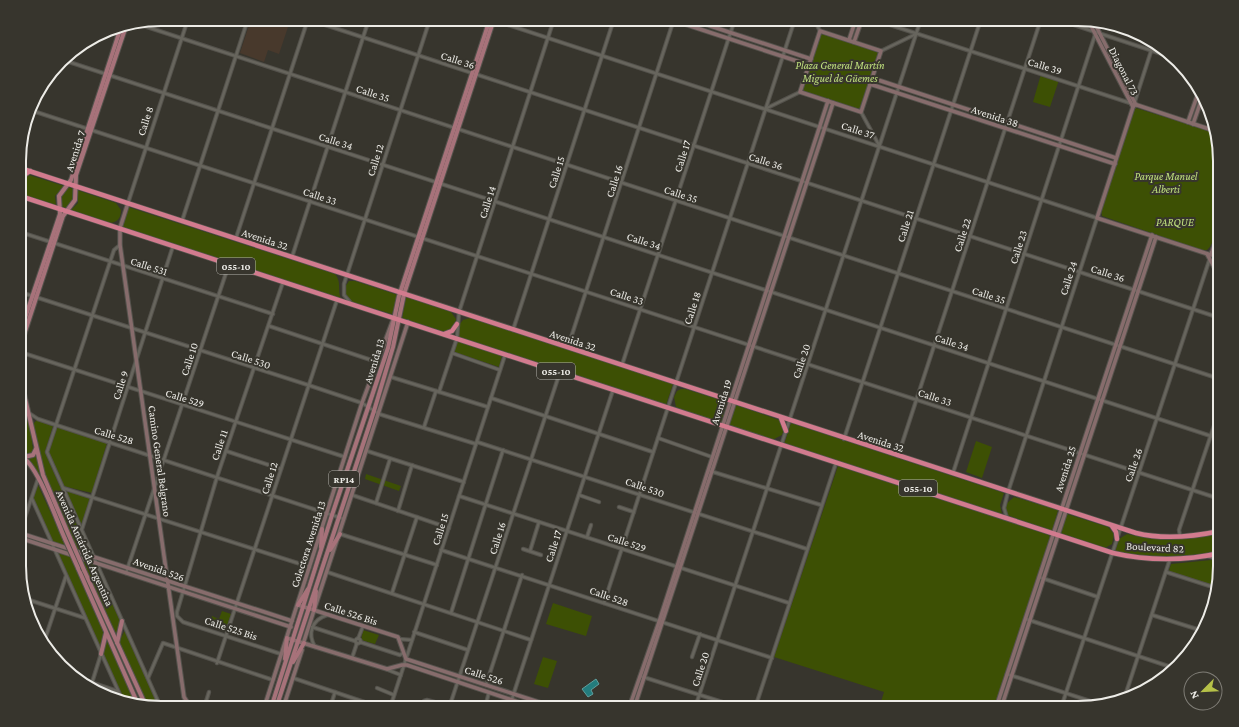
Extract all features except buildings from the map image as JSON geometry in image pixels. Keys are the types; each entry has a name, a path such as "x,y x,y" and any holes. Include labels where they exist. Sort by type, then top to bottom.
{"highway":[{"name":"Avenida 32","path":"26,170 1120,528"},
{"path":"26,174 30,171"},
{"name":"055-10","path":"26,198 1113,553"},
{"path":"444,334 452,331 457,324"},
{"path":"780,417 786,431"},
{"path":"1111,526 1116,532 1117,539"},
{"name":"Boulevard 82","path":"1120,528 1150,537 1180,537 1213,532"},
{"name":"Boulevard 82","path":"1113,553 1170,559 1213,555"}],"main road":[{"name":"Avenida 13","path":"278,701 292,640 318,581 374,411 394,347 402,293 490,26"},
{"path":"692,26 809,65"},
{"path":"710,26 811,59"},
{"path":"849,40 854,26"},
{"path":"854,42 860,26"},
{"path":"820,31 849,40 881,51 861,112 800,92 820,31"},
{"name":"Diagonal 73","path":"1097,31 1133,104"},
{"name":"Avenida 7","path":"52,243 66,211 75,201 76,175 108,74 124,32"},
{"name":"Avenida 7","path":"108,74 118,33"},
{"name":"Avenida 38","path":"872,78 1116,158"},
{"name":"Avenida 38","path":"870,84 1115,164"},
{"path":"1188,122 1197,97"},
{"name":"Avenida 19","path":"733,402 749,345 828,101"},
{"name":"Avenida 19","path":"632,701 661,622 733,402 754,346 833,103"},
{"name":"Calle 39","path":"1133,104 1209,129"},
{"name":"Calle 24","path":"1097,218 1133,104"},
{"path":"1193,124 1200,104"},
{"name":"Avenida 7","path":"26,326 52,243 60,209 59,196 68,184 90,129"},
{"name":"Calle 8","path":"120,228 128,203"},
{"name":"Calle 37","path":"1097,218 1210,255"},
{"name":"Camino General Belgrano","path":"120,228 120,245 184,697 186,701"},
{"name":"Avenida 25","path":"1064,510 1080,453 1154,236"},
{"name":"Calle 26","path":"1210,255 1213,247"},
{"path":"1210,255 1213,259"},
{"path":"1210,255 1213,262"},
{"name":"Avenida 25","path":"1003,701 1041,577 1085,454 1121,346 1136,291"},
{"name":"Avenida 7","path":"26,318 34,297"},
{"name":"Avenida 13","path":"274,701 298,641 312,582 332,515 397,319"},
{"name":"Colectora Avenida 13","path":"266,701 362,404 377,362 397,319"},
{"path":"285,701 408,322"},
{"name":"Avenida Antártida Argentina","path":"26,404 45,480 143,700"},
{"name":"Avenida 19","path":"710,471 712,457 725,426"},
{"path":"26,456 33,455 37,447"},
{"name":"Avenida Antártida Argentina","path":"26,460 31,465 38,478 135,698"},
{"path":"320,556 322,529"},
{"name":"Avenida 526","path":"26,534 94,557 182,592 291,627"},
{"path":"326,557 340,534"},
{"name":"Avenida 526","path":"26,540 96,563 168,582 292,621"},
{"path":"1209,556 1213,557"},
{"path":"314,610 318,581"},
{"path":"298,605 312,582"},
{"name":"Calle 526 Bis","path":"298,605 399,639"},
{"path":"117,643 122,621"},
{"path":"101,654 106,633"},
{"path":"286,670 287,638 387,669 404,665"},
{"path":"399,639 406,659"},
{"path":"286,670 304,643"},
{"name":"Calle 526","path":"406,659 536,701"},
{"name":"Calle 526","path":"404,665 515,701"},
{"name":"Avenida 25","path":"999,701 1010,675"},
{"name":"Avenida 19","path":"636,701 642,677"},
{"path":"182,701 184,697"}],"street":[{"name":"Calle 8","path":"128,203 185,26"},
{"path":"182,221 246,26"},
{"path":"236,239 306,26"},
{"name":"Calle 36","path":"330,26 1213,316"},
{"path":"292,257 368,26"},
{"name":"Calle 12","path":"352,304 345,299 343,292 346,275 428,26"},
{"name":"Calle 37","path":"513,26 1097,218"},
{"name":"Calle 14","path":"424,427 457,338 459,312 552,26"},
{"name":"Calle 15","path":"513,330 612,26"},
{"name":"Calle 16","path":"568,348 672,26"},
{"name":"Calle 17","path":"622,366 733,26"},
{"name":"Calle 18","path":"604,603 793,26"},
{"path":"818,26 820,31"},
{"name":"Calle 39","path":"893,26 1133,104"},
{"name":"Calle 20","path":"698,701 781,444 827,310 919,26"},
{"name":"Calle 21","path":"844,438 979,26"},
{"name":"Calle 22","path":"898,456 1039,26"},
{"path":"1080,26 1158,52"},
{"name":"Calle 35","path":"147,27 1213,377"},
{"name":"Calle 23","path":"952,474 1097,31"},
{"path":"881,51 916,34"},
{"name":"Calle 24","path":"1133,104 1151,50"},
{"name":"Calle 34","path":"70,62 1211,436"},
{"path":"765,109 800,92"},
{"name":"Calle 33","path":"35,111 1213,497"},
{"path":"861,112 880,147"},
{"name":"Calle 24","path":"1008,518 1004,508 1008,492 1097,218"},
{"name":"Calle 531","path":"26,234 273,314"},
{"path":"120,245 114,248 47,450 62,488 159,701"},
{"name":"Calle 9","path":"81,530 174,246"},
{"name":"Calle 26","path":"1064,701 1120,528 1158,418 1210,255"},
{"name":"Calle 10","path":"127,570 155,490 229,264"},
{"name":"Calle 11","path":"178,616 177,609 183,587 217,476 284,281"},
{"name":"Calle 530","path":"26,294 308,385 362,404 379,414 503,450 640,493 807,549"},
{"name":"Calle 12","path":"218,663 337,299"},
{"path":"269,326 377,362"},
{"path":"452,353 500,370"},
{"name":"Calle 529","path":"26,354 345,458"},
{"name":"Calle 15","path":"392,701 505,354"},
{"name":"Calle 16","path":"451,701 560,372"},
{"path":"391,377 488,407"},
{"name":"Calle 17","path":"512,700 549,584 586,477 613,389"},
{"path":"491,398 653,452"},
{"name":"Calle 528","path":"29,413 38,419 150,454 344,519"},
{"path":"31,423 38,419"},
{"path":"1180,537 1179,530 1213,430"},
{"path":"658,438 712,457"},
{"path":"451,613 503,450"},
{"path":"226,451 281,469"},
{"path":"367,451 464,482"},
{"path":"376,503 390,459"},
{"path":"757,701 836,462"},
{"path":"398,511 412,466"},
{"path":"710,471 821,505"},
{"path":"26,516 38,478"},
{"path":"62,488 92,496 310,567"},
{"path":"352,495 449,528"},
{"path":"579,495 599,502"},
{"name":"Calle 529","path":"459,496 790,603"},
{"path":"32,499 120,694"},
{"path":"619,507 634,512"},
{"path":"392,593 417,517"},
{"path":"530,551 539,522"},
{"path":"587,537 591,525"},
{"path":"340,534 437,565"},
{"path":"522,549 541,555"},
{"name":"Calle 528","path":"442,550 772,658"},
{"path":"1126,692 1170,559"},
{"path":"327,572 531,640"},
{"path":"1166,572 1211,586"},
{"path":"486,685 522,575"},
{"path":"46,636 66,576"},
{"path":"1041,577 1098,597"},
{"path":"31,601 85,618"},
{"path":"315,647 311,637 312,627 319,618 328,615"},
{"path":"1152,615 1197,629"},
{"name":"Calle 525 Bis","path":"178,616 183,622 227,635 281,654"},
{"path":"1027,620 1168,666"},
{"path":"352,658 362,626"},
{"path":"312,627 400,654 403,653"},
{"path":"414,632 468,650"},
{"path":"692,657 700,634"},
{"name":"Calle 526 Bis","path":"399,639 412,640"},
{"path":"148,678 163,644 273,680"},
{"path":"101,654 92,682 118,691"},
{"path":"387,669 401,675"},
{"path":"1010,675 1088,701"},
{"path":"642,677 721,701"},
{"path":"293,678 361,701"},
{"path":"377,688 394,695"},
{"path":"206,701 209,692"},
{"path":"332,701 335,692"},
{"path":"487,701 490,692"}],"shaded area":[{"path":"249,26 288,27 279,54 268,50 264,62 240,53"}],"green space":[{"name":"Plaza General Martín Miguel de Güemes","path":"823,34 877,51 878,53 860,108 857,109 804,91 803,89 820,35"},
{"path":"1041,74 1059,80 1050,107 1033,102"},
{"name":"Parque Manuel Alberti","path":"1136,108 1209,131 1213,152 1213,240 1207,250 1201,250 1102,216 1101,210 1133,112"},
{"path":"29,175 64,186 55,196 56,206 26,195 26,176"},
{"path":"68,187 73,189 75,197 73,202 66,208 62,207 61,198 62,193"},
{"path":"77,190 116,203 121,210 119,218 114,222 109,223 70,211 78,203"},
{"path":"128,207 335,274 339,283 341,299 122,228"},
{"path":"349,281 355,281 398,295 392,314 348,301 345,295 345,287"},
{"path":"406,297 451,312 456,319 455,327 445,332 402,319"},
{"path":"470,318 673,384 666,405 458,338 459,325 463,320"},
{"path":"457,341 502,355 499,367 454,352"},
{"path":"681,389 727,402 721,423 676,407 674,397 677,391"},
{"path":"736,405 779,420 784,429 782,435 772,440 729,425"},
{"path":"26,412 30,426 33,450 30,455 26,454"},
{"path":"37,420 53,426 45,452 90,555 78,551 46,478 33,424"},
{"path":"791,423 1004,493 1000,505 1002,514 784,444"},
{"path":"57,427 107,443 92,493 63,486 48,451"},
{"path":"976,441 992,447 982,478 966,472"},
{"path":"36,455 46,490 34,467 28,460"},
{"path":"838,466 1049,535 1050,538 996,701 881,701 884,692 774,657"},
{"path":"366,474 401,486 399,491 365,479"},
{"path":"38,485 66,546 52,542 33,498"},
{"path":"68,491 90,499 81,525 66,492"},
{"path":"1014,497 1058,510 1052,531 1007,515 1005,510 1006,504"},
{"path":"1067,514 1108,527 1114,534 1112,544 1105,548 1060,534"},
{"path":"1127,534 1139,537 1162,539 1185,539 1213,534 1213,552 1193,555 1167,556 1115,552 1119,539"},
{"path":"57,551 70,556 104,634 100,649"},
{"path":"82,559 94,564 122,625 118,638"},
{"path":"1213,560 1211,585 1172,573 1169,570 1171,564"},
{"path":"553,603 592,616 586,636 546,624"},
{"path":"222,611 231,614 225,631 209,626 212,616 219,619"},
{"path":"125,630 156,701 145,700 119,642"},
{"path":"363,630 379,635 375,644 361,640"},
{"path":"107,640 132,698 120,694 103,653"},
{"path":"543,657 557,661 548,688 534,684"}],"water":[{"path":"596,679 599,684 591,690 593,694 588,697 582,689"}],"park label":[{"name":"PARQUE","path":"1175,222"}]}
